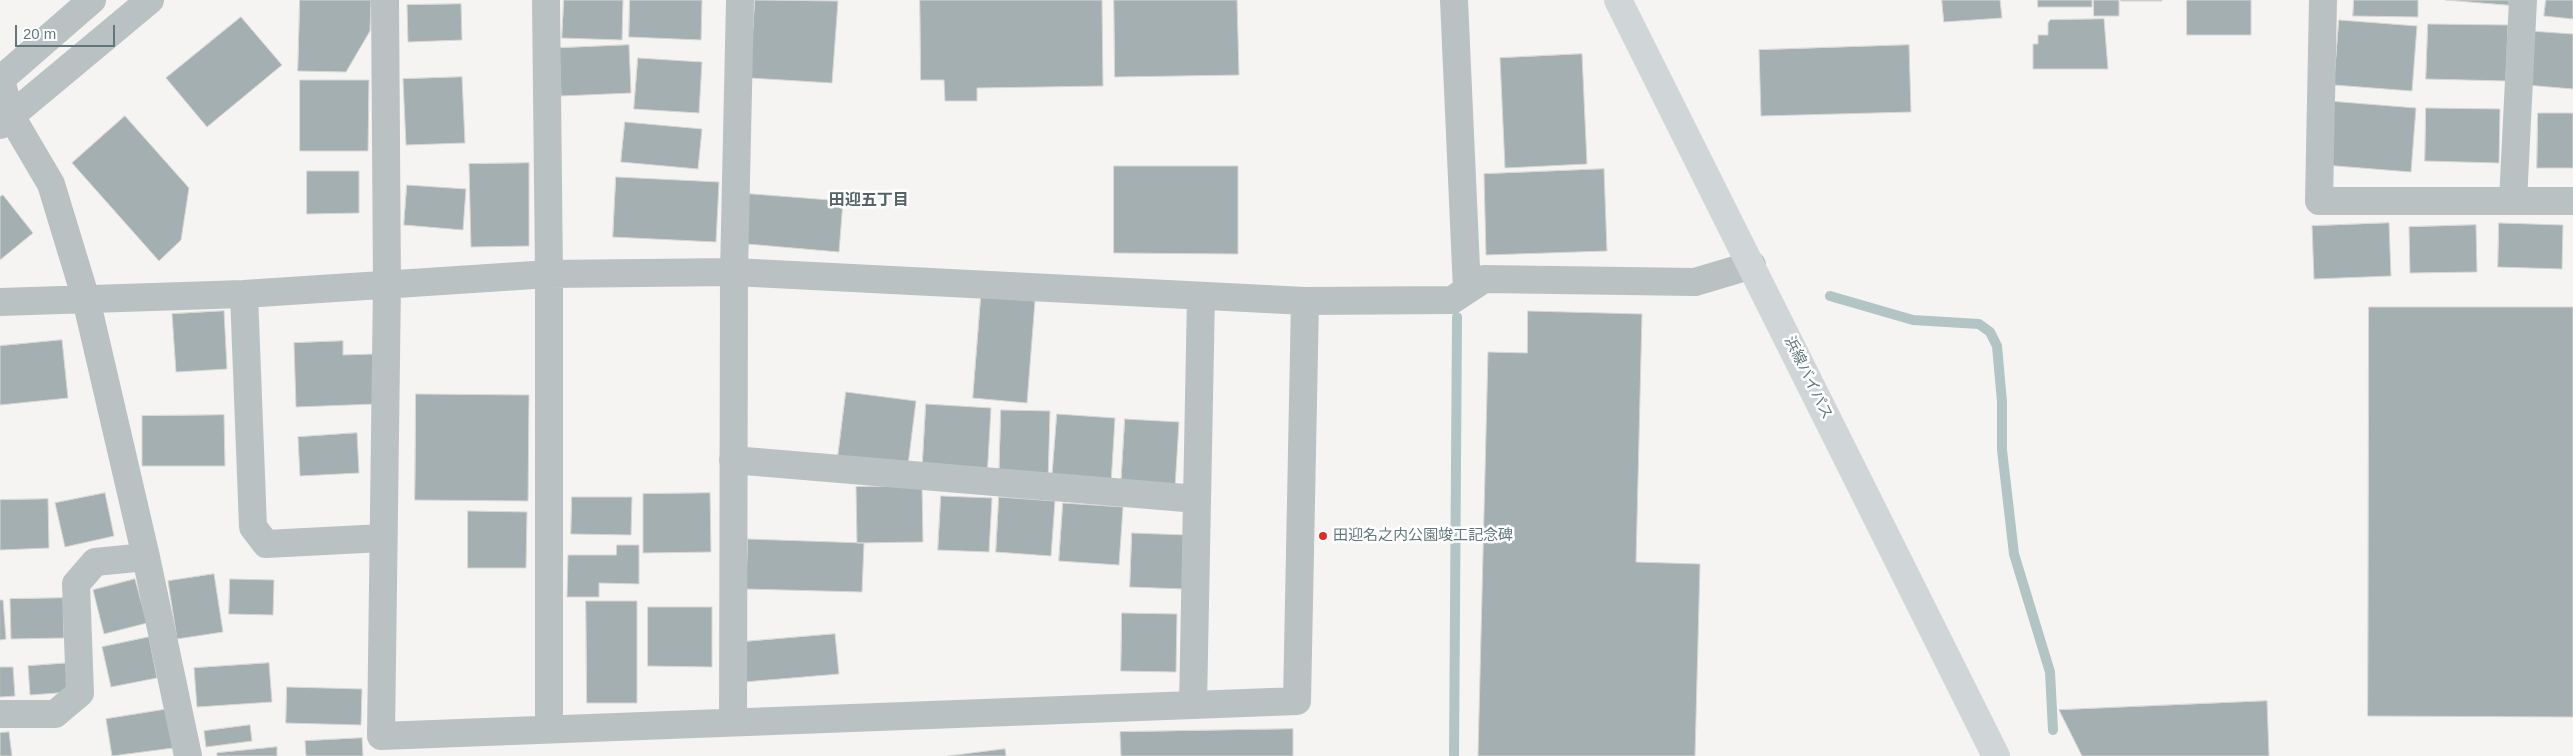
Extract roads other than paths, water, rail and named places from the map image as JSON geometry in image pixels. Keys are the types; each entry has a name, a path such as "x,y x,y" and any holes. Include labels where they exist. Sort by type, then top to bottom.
{"highway":[{"name":"浜線バイパス","path":"1618,0 1996,756"}],"street":[{"path":"92,0 0,79 6,120 50,184 86,299 146,557 188,756"},
{"path":"6,120 150,0"},
{"path":"385,0 387,284 381,736 1297,701 1305,301"},
{"path":"546,0 549,274 549,729"},
{"path":"733,722 734,272 740,0"},
{"path":"1454,0 1467,290"},
{"path":"2323,0 2319,201 2573,201"},
{"path":"2513,201 2523,0"},
{"path":"0,302 244,294 549,274 734,272 1305,301 1452,300 1484,279 1694,282 1752,265"},
{"path":"244,294 253,527 266,544 384,538"},
{"path":"1193,705 1201,296"},
{"path":"734,460 1197,499"},
{"path":"0,714 55,714 80,693 76,584 95,562 146,557"}],"waterway":[{"path":"1830,296 1913,320 1979,324 1990,332 1997,346 2002,402 2002,450 2014,554 2050,672 2053,730"},
{"path":"1454,756 1457,317"}],"place":[{"name":"田迎名之内公園竣工記念碑","path":"1323,536"}],"district":[{"name":"田迎五丁目","path":"869,201"}]}
